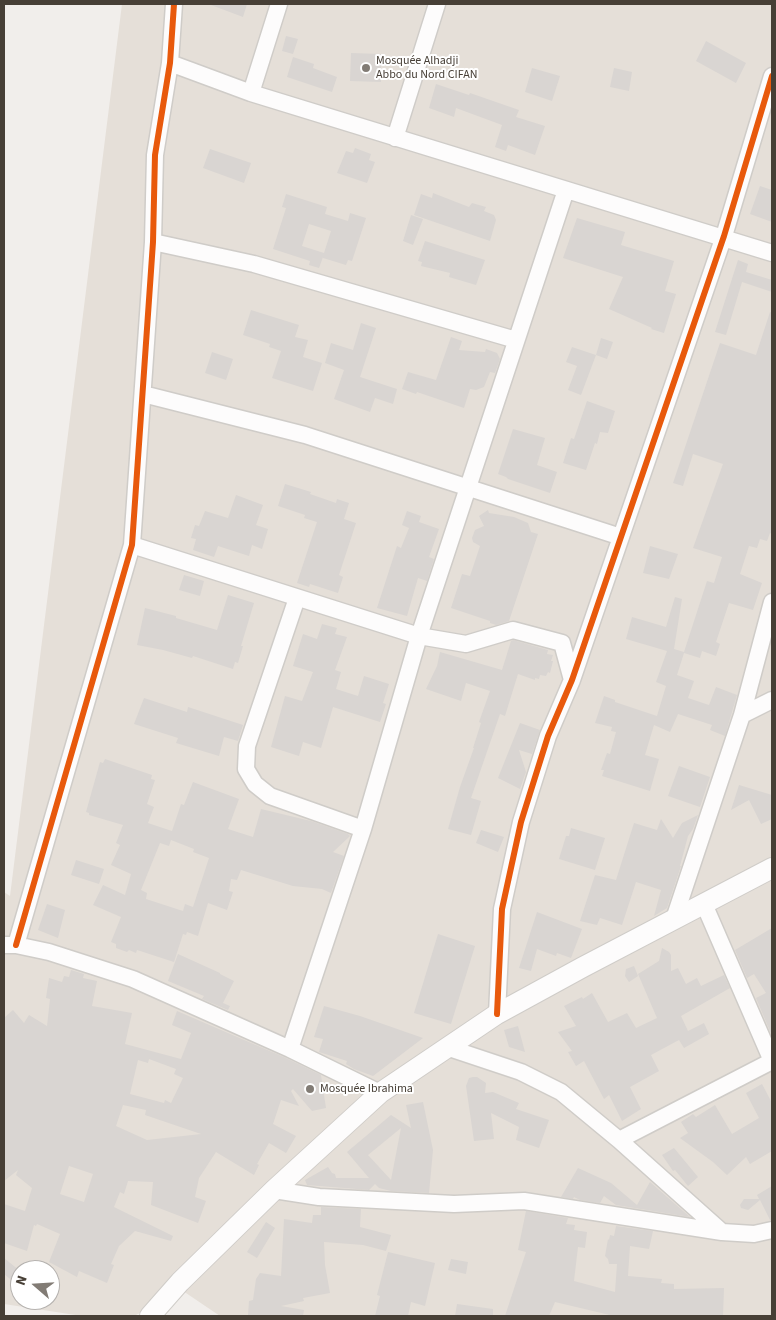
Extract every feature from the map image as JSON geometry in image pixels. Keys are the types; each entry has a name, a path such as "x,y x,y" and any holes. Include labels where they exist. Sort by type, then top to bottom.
{"street":[{"path":"174,4 170,63 155,155 153,242 132,546 10,945 49,952 133,979 290,1049 380,1093"},
{"path":"251,93 279,4"},
{"path":"395,138 437,4"},
{"path":"170,63 251,93 566,190 724,236 772,253"},
{"path":"497,1014 502,909 521,822 548,736 572,680 724,236 772,76"},
{"path":"290,1049 363,830 419,636 566,190"},
{"path":"153,242 254,264 516,340"},
{"path":"143,394 305,435 469,486 621,537"},
{"path":"132,546 419,636 466,644 513,630 562,643 572,680"},
{"path":"297,598 246,746 246,769 255,784 270,796 363,830"},
{"path":"674,919 742,715 772,602"},
{"path":"742,715 772,700"},
{"path":"150,1316 180,1282 274,1190 380,1093 497,1014 583,966 772,868"},
{"path":"618,1140 772,1061 704,904"},
{"path":"449,1048 520,1072 562,1092 722,1232"},
{"path":"274,1190 319,1198 454,1204 524,1201 603,1215 722,1232 754,1234 772,1230"}],"shaded area":[{"path":"122,4 772,4 772,1316 220,1316 183,1291 134,1316 82,1316 43,1310 60,1310 60,1260 10,1260 10,1305 4,1304 4,892 10,896"}],"building":[{"path":"211,4 247,4 243,17"},
{"path":"286,36 298,39 293,54 282,51"},
{"path":"706,41 746,63 736,83 696,61"},
{"name":"Mosquée Alhadji Abbo du Nord CIFAN","path":"351,53 381,54 381,82 350,81"},
{"path":"293,57 314,64 313,68 337,77 332,92 287,77"},
{"path":"532,68 560,76 552,101 525,92"},
{"path":"614,68 632,72 629,91 610,87"},
{"path":"436,84 469,95 470,93 519,110 516,117 545,126 535,155 508,145 506,151 495,147 502,125 456,108 454,117 429,108"},
{"path":"355,148 371,154 369,160 375,162 367,183 337,173 346,151 353,153"},
{"path":"210,149 251,163 244,183 203,168"},
{"path":"760,186 772,190 772,222 750,214"},
{"path":"433,193 469,207 472,203 486,207 484,211 494,215 496,220 490,241 414,215 421,194 432,198"},
{"path":"286,194 327,207 325,214 348,221 350,213 366,218 352,261 348,260 346,265 323,257 319,268 309,265 310,261 273,249 286,208 282,207","holes":["309,224 331,231 324,253 302,246"]},
{"path":"411,215 423,219 413,245 403,241"},
{"path":"577,218 625,232 621,245 674,261 665,291 676,294 664,333 651,329 609,309 623,277 563,258"},
{"path":"425,241 485,260 476,285 449,277 450,273 421,266 422,262 418,261"},
{"path":"738,260 748,264 746,272 772,280 772,292 742,282 726,335 715,332"},
{"path":"251,310 299,325 295,337 308,340 303,357 322,363 313,391 272,378 281,351 269,347 270,344 243,335"},
{"path":"770,312 772,313 772,534 770,533 767,541 760,539 757,548 749,546 740,574 762,583 753,610 729,603 716,642 720,644 716,656 702,651 700,658 684,653 677,675 694,681 688,698 709,705 716,687 737,695 725,736 710,730 712,725 678,714 670,732 654,725 645,755 659,759 650,791 602,776 604,770 601,770 607,753 610,754 616,732 611,731 612,727 595,723 604,696 615,700 615,702 657,716 666,686 656,682 667,651 626,639 632,617 666,627 675,597 682,599 674,649 684,652 707,581 714,583 722,557 693,548 723,464 693,454 683,486 673,483 720,343 756,355"},
{"path":"361,323 376,328 360,377 397,389 393,404 375,398 370,412 334,399 344,370 325,363 331,343 353,350"},
{"path":"451,337 462,341 459,350 485,352 486,349 497,353 500,359 495,373 490,372 484,387 476,390 470,389 464,408 417,392 416,394 402,389 408,372 436,380"},
{"path":"601,338 613,342 607,359 596,355"},
{"path":"572,347 596,355 581,395 568,390 577,366 566,362"},
{"path":"212,352 233,359 226,380 205,373"},
{"path":"587,401 615,411 608,433 600,432 586,470 563,463 571,438 574,439"},
{"path":"513,429 545,438 537,465 557,472 550,493 498,474"},
{"path":"285,484 311,492 310,494 336,503 337,499 349,503 344,519 356,523 339,575 343,577 338,593 310,584 309,587 297,583 317,522 304,518 305,515 278,506"},
{"path":"236,495 263,505 256,525 268,529 262,549 252,545 249,556 218,546 214,557 193,550 196,539 191,538 195,525 199,526 205,511 228,518"},
{"path":"488,510 489,513 514,517 528,523 531,532 538,534 509,621 496,625 490,623 490,621 451,608 462,574 470,576 480,546 473,542 472,538 475,530 484,526 479,516"},
{"path":"407,511 421,516 419,522 439,529 429,557 434,559 427,581 418,578 407,616 377,608 397,546 401,548 409,528 402,525"},
{"path":"650,546 678,554 669,579 643,573"},
{"path":"184,575 204,581 200,596 179,590"},
{"path":"228,595 254,603 238,663 235,662 233,669 193,656 192,658 137,645 145,608 217,630"},
{"path":"322,624 337,628 335,634 347,637 335,670 341,672 336,689 358,696 364,676 389,684 383,703 386,704 380,722 333,707 321,748 303,742 299,756 271,747 285,696 302,701 313,672 293,666 303,634 317,639"},
{"path":"511,641 548,650 547,654 553,655 550,673 548,672 546,676 540,675 539,679 535,678 535,680 518,674 505,716 500,714 471,798 481,801 471,835 448,829 490,691 466,683 461,701 426,689 437,666 440,652 502,670"},
{"path":"144,698 187,712 188,707 243,725 238,741 224,737 219,756 176,743 178,738 134,724"},
{"path":"520,723 540,730 532,754 519,750 526,772 520,789 498,778"},
{"path":"105,759 152,775 151,779 155,780 147,804 154,807 148,823 172,831 181,804 184,805 193,782 239,799 228,829 253,837 261,809 311,821 348,834 350,836 333,852 344,856 331,893 322,889 293,886 241,870 237,880 231,879 229,891 233,892 227,910 208,903 198,936 187,932 186,935 183,934 174,962 137,950 136,953 116,948 116,944 111,942 121,917 93,905 103,885 125,895 131,874 111,865 120,845 116,843 123,825 89,815 86,812 100,762 103,763","holes":["171,840 194,849 193,852 209,858 193,907 185,904 183,911 146,899 147,893 141,890 160,843 169,846"]},
{"path":"679,766 710,777 700,807 668,796"},
{"path":"739,785 772,795 772,819 761,824 749,800 731,810"},
{"path":"698,815 693,829 688,836 681,866 667,908 654,916 661,890 636,882 622,925 600,918 597,925 580,921 595,875 616,880 634,823 657,830 661,819 673,838 682,823"},
{"path":"571,828 605,838 595,870 559,859 566,836 569,836"},
{"path":"481,830 504,837 498,852 476,843"},
{"path":"76,860 104,869 99,884 71,875"},
{"path":"47,904 65,910 58,938 38,930"},
{"path":"537,912 582,929 571,958 557,953 556,956 537,949 531,971 519,968"},
{"path":"772,928 772,1036 756,998 766,993 754,974 747,978 735,950"},
{"path":"438,934 475,946 451,1024 414,1013"},
{"path":"662,948 671,955 671,971 678,968 686,984 697,978 701,986 724,975 730,988 681,1016 688,1031 704,1023 709,1034 684,1048 679,1040 651,1055 659,1071 630,1087 641,1109 622,1121 609,1095 604,1099 584,1061 576,1066 568,1052 572,1051 558,1032 576,1026 564,1006 582,997 583,999 592,993 608,1022 627,1013 636,1028 657,1018 638,974 659,961"},
{"path":"178,954 234,981 223,1003 230,1006 228,1010 202,999 204,996 168,981"},
{"path":"634,966 638,976 629,982 625,976 626,969"},
{"path":"71,970 84,974 83,978 97,981 92,1006 132,1013 125,1044 181,1059 191,1033 172,1025 177,1011 321,1075 326,1108 312,1111 293,1089 291,1091 299,1106 281,1100 273,1124 296,1136 286,1153 269,1143 257,1164 259,1165 254,1175 216,1152 199,1178 195,1197 206,1201 198,1223 151,1205 153,1182 128,1181 124,1194 120,1192 114,1207 173,1236 171,1241 135,1231 119,1246 111,1264 114,1265 107,1283 79,1271 77,1277 60,1268 60,1260 50,1260 60,1234 37,1224 36,1226 34,1225 27,1251 4,1243 4,1204 25,1211 32,1188 16,1175 18,1170 4,1181 4,1018 13,1010 24,1023 29,1015 47,1026 50,999 46,998 49,978 62,982 64,976 69,977","holes":["149,1059 176,1069 174,1074 183,1078 171,1103 165,1100 164,1103 130,1094 138,1060 148,1063","123,1105 146,1110 145,1115 201,1134 147,1140 116,1126","69,1166 93,1174 84,1202 60,1194"]},
{"path":"324,1006 360,1016 423,1038 373,1076 354,1069 346,1064 347,1061 319,1052 323,1039 314,1037"},
{"path":"518,1026 525,1052 509,1047 504,1030"},
{"path":"477,1077 486,1083 485,1093 493,1092 519,1103 516,1109 549,1120 539,1148 516,1140 519,1127 491,1113 494,1139 474,1141 466,1086 469,1078"},
{"path":"762,1084 772,1103 772,1151 750,1164 746,1157 727,1175 713,1162 680,1138 688,1133 681,1122 693,1114 696,1117 715,1105 732,1134 759,1118 746,1093"},
{"path":"423,1102 433,1150 429,1193 391,1191 379,1188 375,1184 369,1190 307,1185 305,1180 328,1167 335,1174 336,1178 369,1178 347,1152 391,1115 411,1128 406,1105","holes":["401,1128 391,1180 368,1155"]},
{"path":"674,1148 698,1177 688,1186 675,1170 673,1171 662,1155"},
{"path":"578,1168 611,1183 637,1205 650,1182 690,1217 616,1205 604,1196 600,1203 580,1200 574,1197 573,1199 561,1197"},
{"path":"772,1186 772,1220 770,1220 760,1200 748,1210 741,1208 740,1205 744,1199 759,1199 757,1195"},
{"path":"321,1207 361,1209 360,1227 391,1235 386,1251 363,1245 324,1242 325,1265 330,1293 303,1298 304,1301 281,1306 304,1310 303,1316 248,1315 249,1301 253,1300 256,1279 260,1273 281,1276 284,1219 312,1223 313,1215 321,1215"},
{"path":"526,1211 568,1218 566,1224 575,1225 574,1230 587,1232 585,1248 578,1247 574,1281 615,1292 617,1264 609,1264 605,1256 610,1235 614,1236 616,1226 653,1231 649,1249 630,1246 628,1276 662,1279 661,1283 674,1284 674,1289 724,1288 723,1316 614,1316 555,1302 549,1316 505,1316 526,1252 518,1250"},
{"path":"266,1222 275,1228 257,1258 247,1252"},
{"path":"388,1252 435,1263 425,1306 411,1302 408,1316 375,1316 380,1296 377,1295"},
{"path":"4,1258 10,1263 10,1279 4,1274"},
{"path":"451,1259 468,1262 466,1274 448,1270"},
{"path":"457,1304 493,1309 493,1316 455,1316"}],"cycle path":[{"path":"16,945 132,545 153,242 155,155 170,63 174,4"},
{"path":"497,1014 502,909 521,822 548,736 572,680 724,236 772,76"}],"place":[{"name":"Mosquée Alhadji Abbo du Nord CIFAN","path":"366,68"},
{"name":"Mosquée Ibrahima","path":"310,1089"}]}
